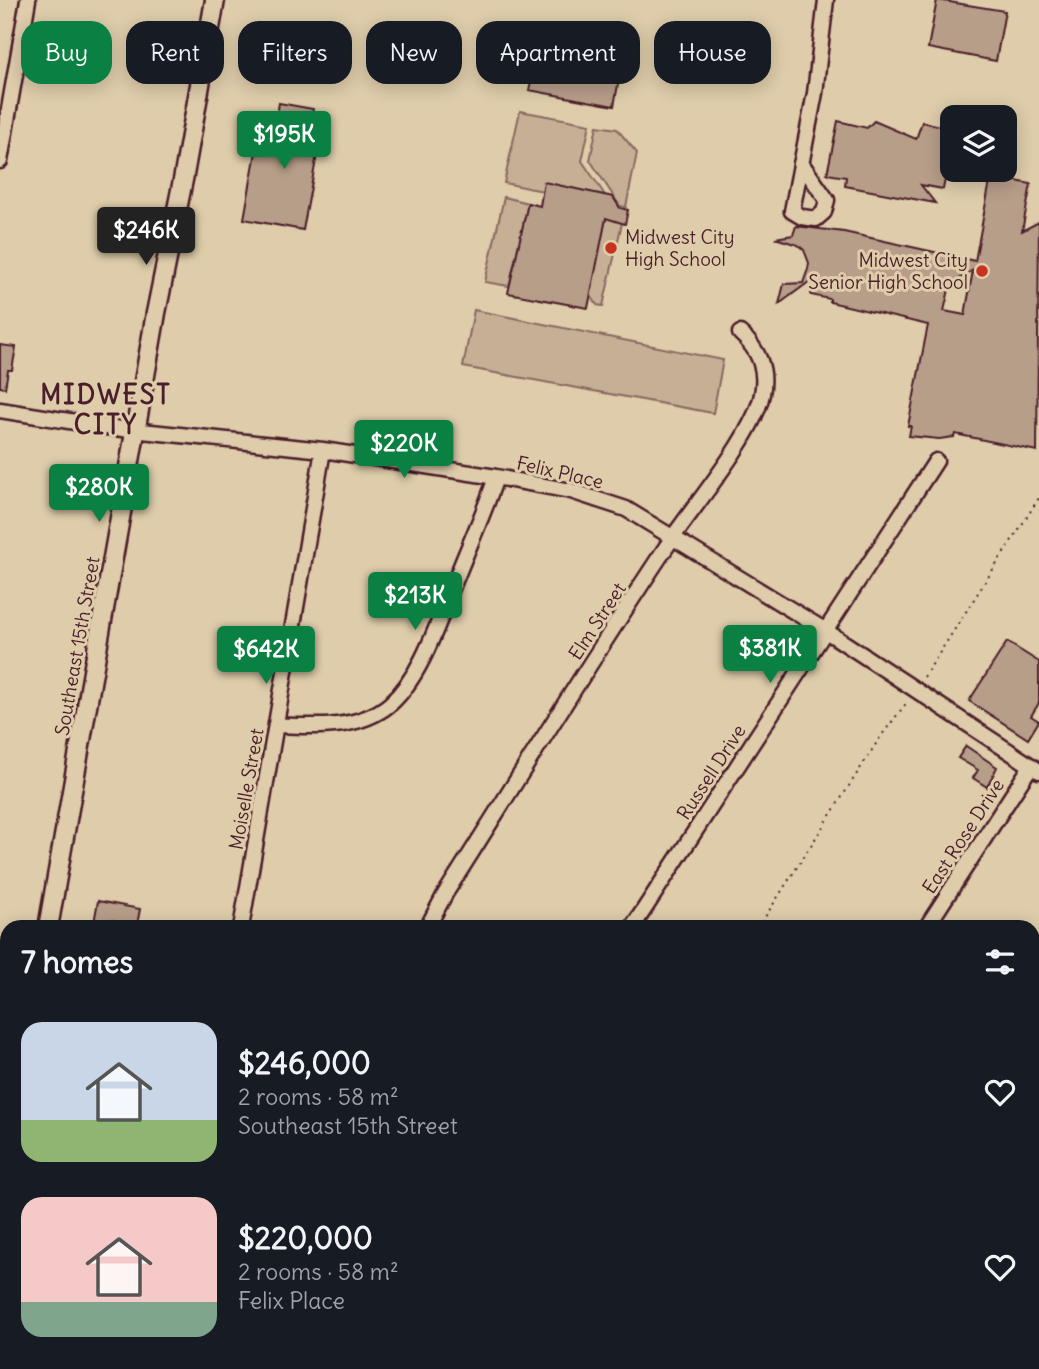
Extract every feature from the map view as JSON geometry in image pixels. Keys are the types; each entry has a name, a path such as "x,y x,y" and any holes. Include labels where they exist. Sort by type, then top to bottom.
{"main road":[{"name":"Southeast 15th Street","path":"49,920 135,431 215,0"}],"street":[{"path":"0,161 27,0"},
{"path":"801,163 827,200 824,212 816,219 802,217 792,211 801,163 815,93 826,0"},
{"name":"Elm Street","path":"431,920 445,894 673,537 748,429 759,403 764,371 750,342 740,333"},
{"name":"Felix Place","path":"0,410 135,431 323,450 496,477 597,499 626,509 826,631 1035,768"},
{"name":"Moiselle Street","path":"242,920 323,450"},
{"name":"Russell Drive","path":"637,920 936,461"},
{"path":"277,725 308,727 348,724 390,704 413,676 430,641 496,477"},
{"name":"East Rose Drive","path":"931,920 1035,768"}],"path":[{"path":"922,681 1039,498"},
{"path":"763,920 881,736 911,697"}],"shaded area":[{"path":"520,111 590,124 582,161 605,195 543,191 504,183"},
{"path":"597,126 617,129 637,153 626,207 620,206 590,160"},
{"path":"504,197 528,203 509,286 485,282"},
{"path":"606,218 622,223 603,306 597,305 590,294"},
{"path":"474,310 723,360 713,413 463,367"}],"building":[{"path":"937,0 1005,11 996,61 928,48"},
{"path":"530,84 618,84 614,106 529,90"},
{"path":"279,103 313,109 311,142 319,144 303,230 244,219 259,135 273,137"},
{"path":"838,121 867,128 874,121 916,139 922,122 940,126 940,182 944,182 943,189 921,185 935,203 845,186 846,177 827,174"},
{"path":"1017,181 1031,184 1022,231 1039,222 1037,451 955,434 954,437 939,439 909,436 911,426 908,426 928,325 811,295 813,279 779,304 784,284 803,283 809,263 804,250 798,245 775,238 793,235 796,226 844,232 975,261 990,182","holes":["973,270 965,315 944,311 950,285"]},
{"path":"544,182 613,197 620,208 628,210 625,224 606,218 588,308 508,293 528,203 540,206"},
{"path":"0,345 16,347 5,388 0,387"},
{"path":"1007,642 1039,662 1039,703 1031,716 1039,721 1028,739 969,701"},
{"path":"966,746 997,767 987,787 973,778 978,770 958,758"},
{"path":"98,901 140,909 138,920 94,920"}],"place":[{"name":"Midwest City High School","path":"611,248"},
{"name":"Midwest City Senior High School","path":"982,271"}],"district":[{"name":"MIDWEST CITY","path":"106,410"}]}
